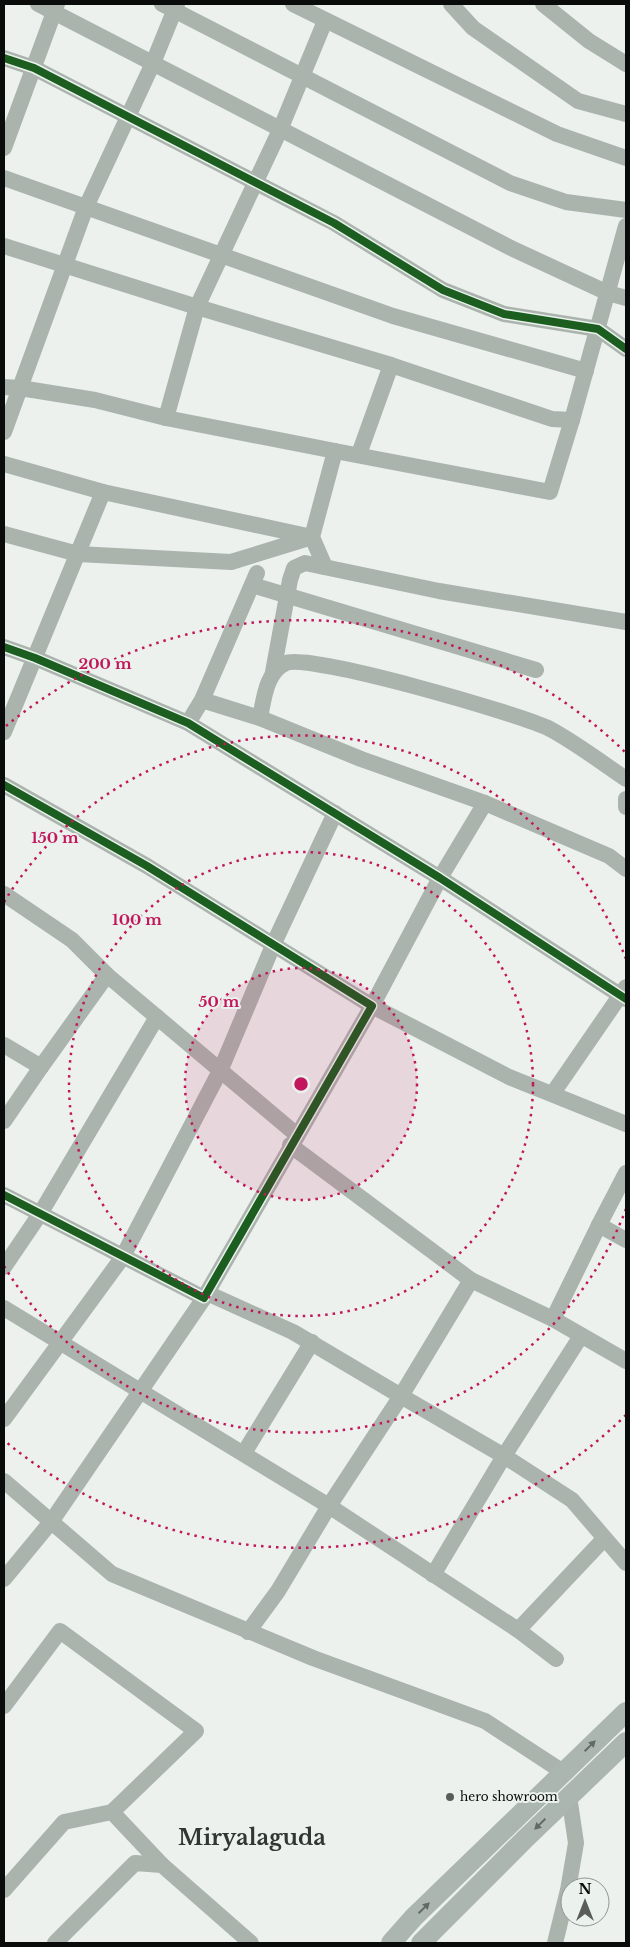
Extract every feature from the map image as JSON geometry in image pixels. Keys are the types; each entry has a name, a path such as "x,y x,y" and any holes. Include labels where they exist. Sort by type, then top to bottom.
{"main road":[{"path":"399,1941 563,1772 626,1712"},
{"path":"421,1943 626,1742"}],"street":[{"path":"38,4 56,8 152,63 513,249 608,293 626,298"},
{"path":"293,4 557,134 626,158"},
{"path":"451,4 473,28 578,101 626,114"},
{"path":"543,4 589,41 626,64"},
{"path":"4,432 12,387 86,207 126,116 152,63 171,6 510,183 566,202 626,210"},
{"path":"4,148 56,8"},
{"path":"166,418 197,307 220,254 280,130 325,21"},
{"path":"4,58 34,68 334,223 443,290 504,314 598,329 626,349"},
{"path":"4,178 393,316 586,371"},
{"path":"12,387 95,400 166,418 550,492 626,226"},
{"path":"4,246 197,307 391,365 552,419 572,420"},
{"path":"359,454 391,365"},
{"path":"325,567 312,537 335,451"},
{"path":"4,464 103,492 312,537"},
{"path":"4,732 103,492"},
{"path":"4,534 80,551 231,562 312,537"},
{"path":"260,718 264,696 272,672 294,568 305,563 439,591 626,622"},
{"path":"188,723 202,700 255,579 288,596 536,670"},
{"path":"4,647 35,658 188,723 624,994 553,1093"},
{"path":"272,672 288,662 307,663 358,672 496,710 550,729 626,778"},
{"path":"202,700 260,718 362,759 485,803 609,856 626,869"},
{"path":"4,785 147,866 372,1006 509,1077 553,1093 626,1124"},
{"path":"626,799 626,807"},
{"path":"4,1579 51,1522 205,1296 293,1140 372,1006 440,878 485,803"},
{"path":"4,1419 122,1258 221,1069 274,944 335,813"},
{"path":"4,894 72,940 107,975 221,1069 293,1140 471,1280 553,1319 626,1361"},
{"path":"4,1121 107,975"},
{"path":"4,1267 40,1214 158,1017"},
{"path":"4,1045 41,1067"},
{"path":"553,1319 598,1225 626,1175"},
{"path":"4,1195 122,1258 312,1342 504,1456 572,1500 626,1563"},
{"path":"598,1225 626,1240"},
{"path":"248,1632 278,1591 329,1506 401,1396 471,1280"},
{"path":"4,1308 329,1506 518,1630 556,1659"},
{"path":"433,1575 504,1456 581,1336"},
{"path":"244,1453 312,1342"},
{"path":"4,1481 112,1574 313,1658 485,1721 563,1772"},
{"path":"518,1630 604,1539"},
{"path":"4,1706 60,1631 196,1731 112,1812 64,1822 4,1890"},
{"path":"555,1943 568,1890 576,1843 569,1796"},
{"path":"112,1812 162,1865 251,1943"},
{"path":"55,1943 135,1863 162,1865"}],"cycle path":[{"path":"4,58 34,68 334,223 443,290 504,314 598,329 626,349"},
{"path":"4,647 35,658 188,723 440,878 626,999"},
{"path":"4,785 147,866 372,1006 204,1298 4,1195"}],"place":[{"name":"hero showroom","path":"450,1797"}],"district":[{"name":"Miryalaguda","path":"252,1837"}]}
